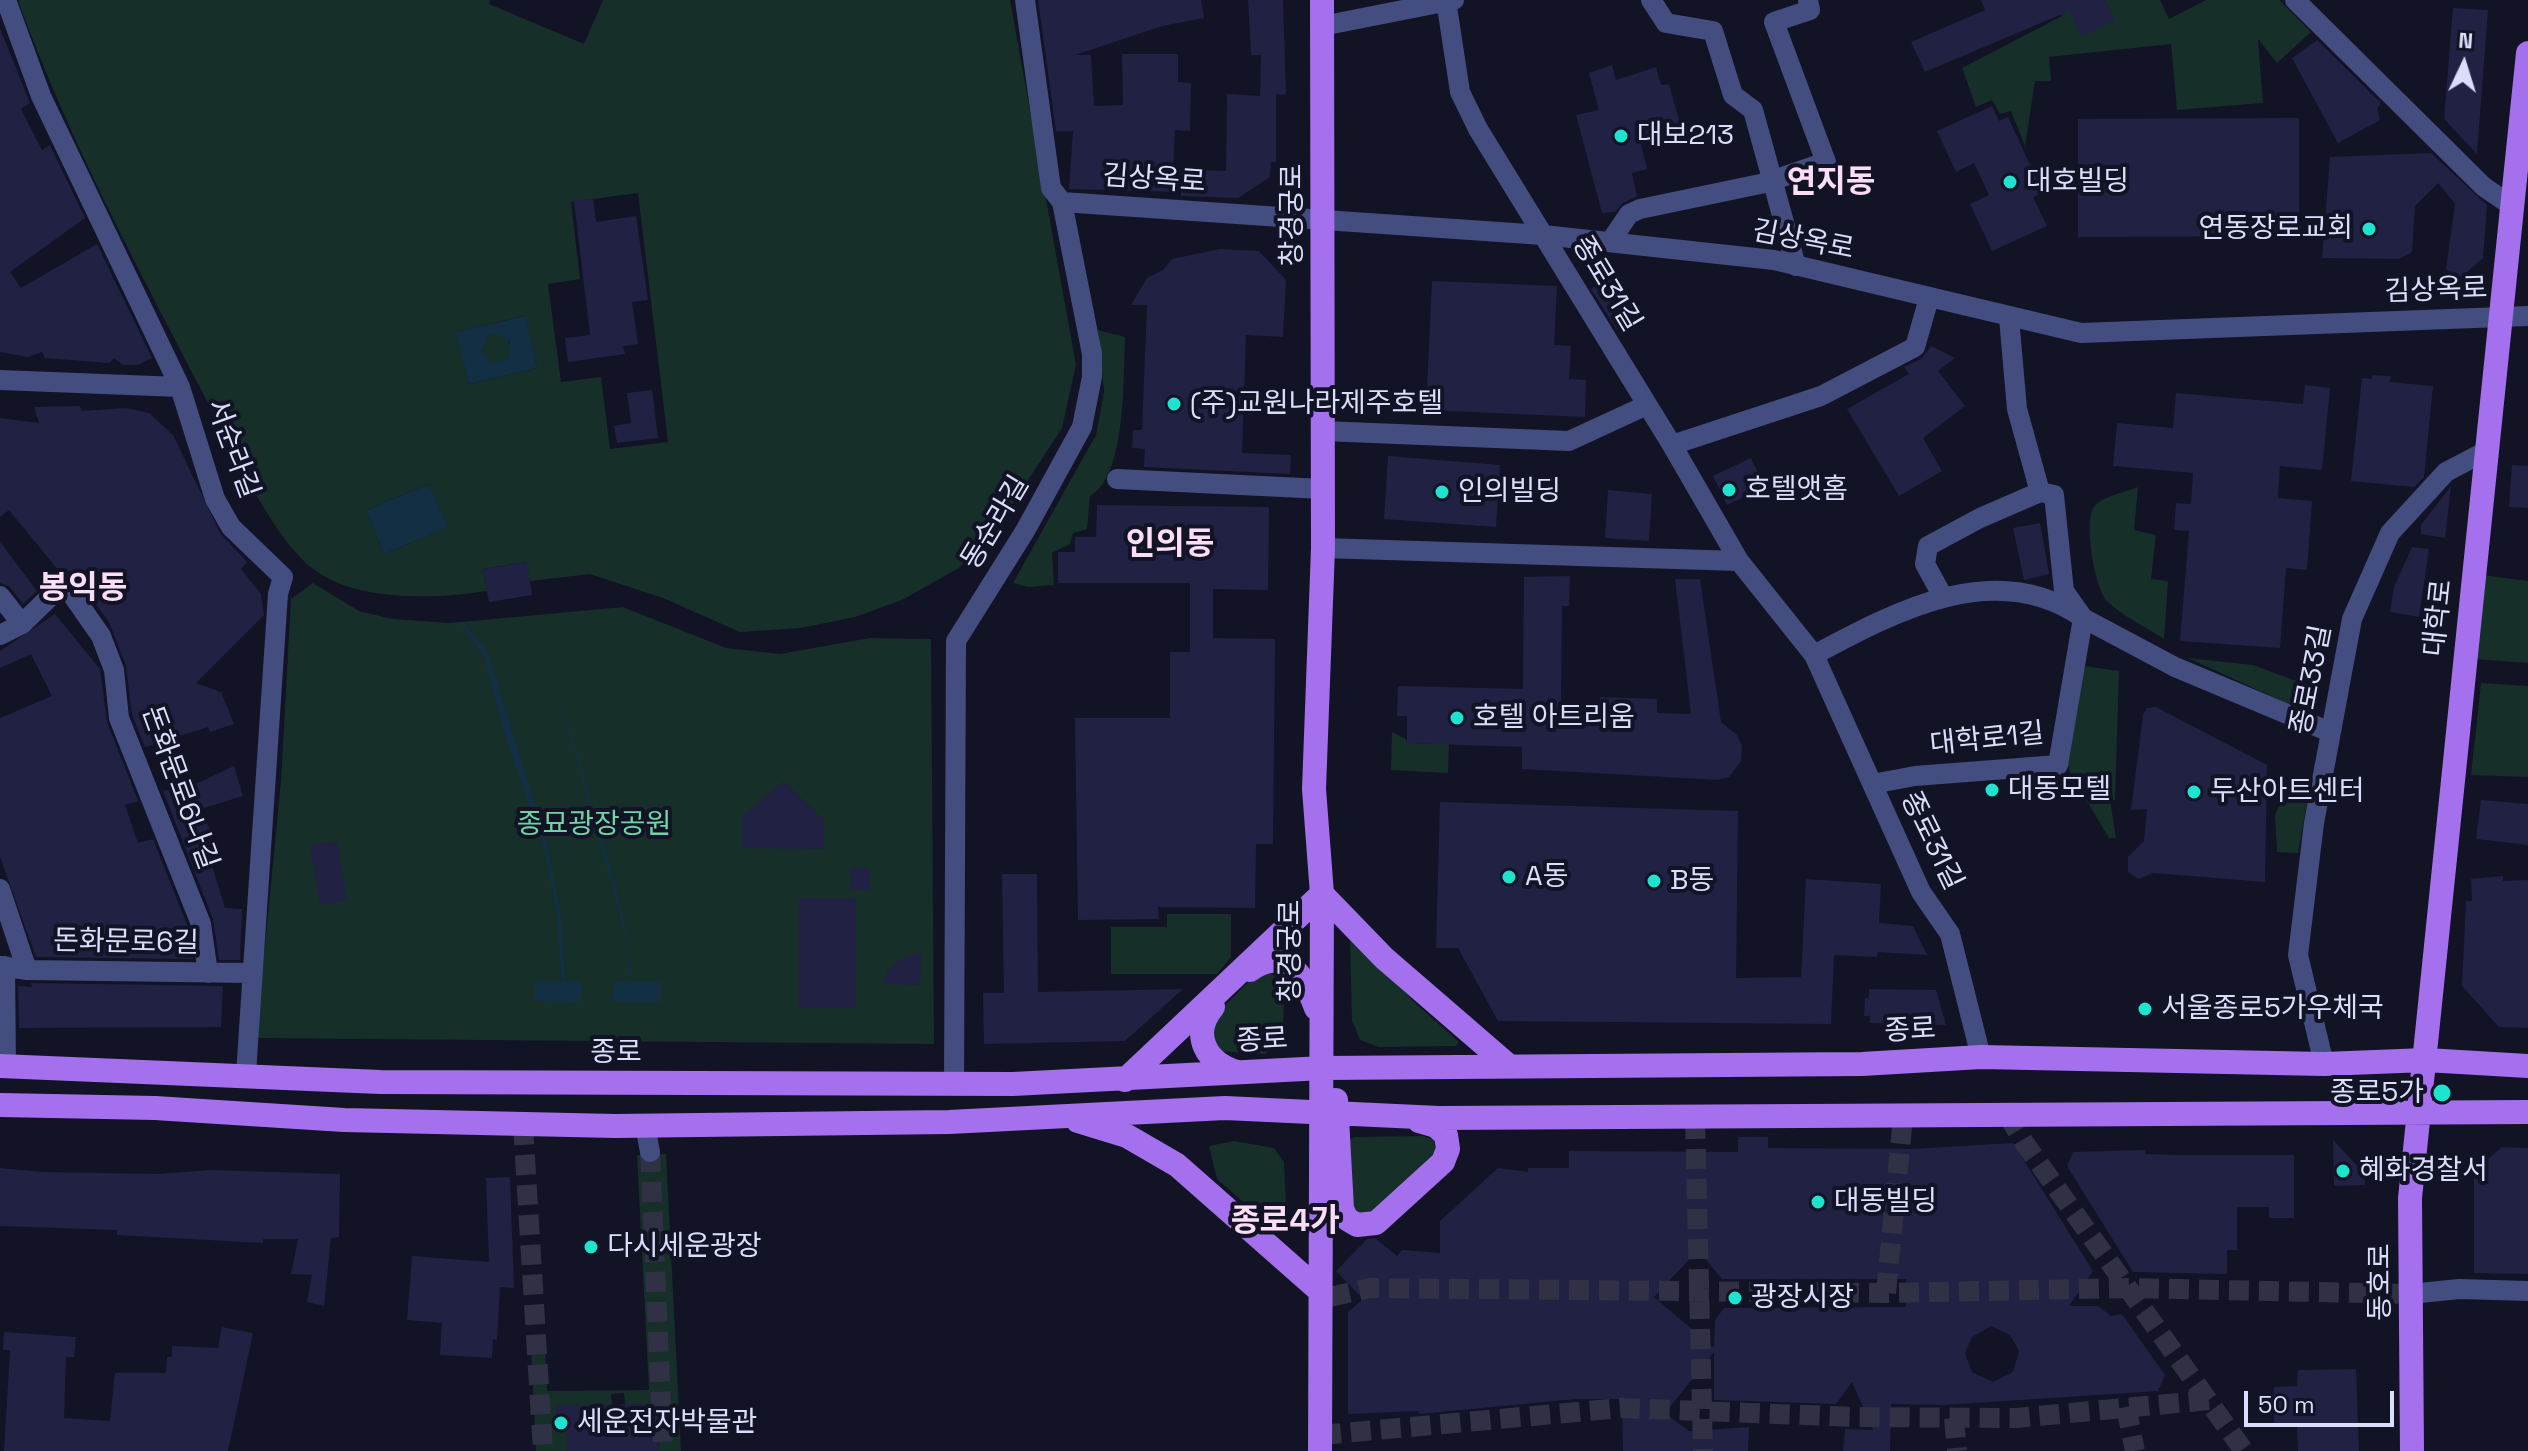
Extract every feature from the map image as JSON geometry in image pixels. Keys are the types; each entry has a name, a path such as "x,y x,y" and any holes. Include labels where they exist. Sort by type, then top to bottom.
{"main road":[{"name":"창경궁로","path":"1320,1451 1320,1291 1329,1115 1323,1068 1322,894 1314,789 1323,548 1322,0"},
{"name":"대학로","path":"2419,1114 2500,317 2524,128 2528,53"},
{"path":"1125,1080 1322,894 1384,958 1509,1066"},
{"path":"1240,1072 1210,1058 1204,1048 1202,1024 1212,1008 1253,967 1273,960 1285,961 1298,969 1321,1022"},
{"name":"종로","path":"3,1066 396,1082 954,1082 1125,1080 1323,1068 1862,1064 1981,1057 2324,1064 2426,1060 2528,1066"},
{"path":"0,1105 155,1108 344,1120 645,1125 1068,1117 1225,1108 1388,1118 2528,1112"},
{"name":"동호로","path":"2412,1451 2410,1198 2419,1114"},
{"path":"1329,1115 1342,1209 1352,1223 1364,1226 1376,1223 1421,1185 1443,1162 1448,1149 1446,1135 1436,1126 1388,1118"},
{"path":"1068,1117 1127,1136 1177,1165 1320,1291"}],"street":[{"name":"서순라길","path":"6,0 41,96 180,387 223,513 231,527 283,577 278,594 246,1074"},
{"name":"동순라길","path":"954,1082 956,641 1025,531 1082,427 1092,377 1092,354 1062,202 1051,188 1025,0"},
{"path":"1322,26 1449,0"},
{"name":"종로31길","path":"1449,0 1460,92 1478,129 1672,445 1739,561 1814,655 1921,892 1950,934 1981,1057"},
{"path":"1651,0 1666,23 1713,31 1733,95 1753,110 1796,266"},
{"path":"1610,242 1629,214 1640,209 1765,183 1826,162 1774,22 1810,10 1808,0"},
{"path":"2295,0 2484,187 2512,206"},
{"name":"김상옥로","path":"1062,202 1323,220 1357,230 1418,234 1438,228 1455,237 1522,241 1543,235 1610,242 1796,266 2081,333 2528,316"},
{"path":"1672,445 1821,396 1915,347 1929,298"},
{"path":"2009,318 2017,409 2040,492"},
{"path":"0,380 180,387"},
{"path":"1323,431 1569,441 1647,405"},
{"name":"종로33길","path":"2324,1064 2298,955 2314,823 2352,619 2390,533 2446,472 2486,451"},
{"path":"1117,479 1323,489"},
{"path":"1943,597 1925,564 1928,546 1980,518 2040,492 2054,495 2064,591 2083,618"},
{"path":"1323,548 1739,561"},
{"name":"돈화문로6나길","path":"22,624 64,583 101,636 114,670 119,718 201,924 208,973"},
{"path":"1814,655 1943,597 1978,589 2019,592 2047,597 2175,667 2330,732"},
{"path":"0,596 22,624 0,635"},
{"name":"대학로1길","path":"1872,784 1915,776 2058,765 2083,618"},
{"path":"0,889 27,970"},
{"path":"3,966 3,1066"},
{"name":"돈화문로6길","path":"3,966 27,970 252,973"},
{"path":"645,1125 650,1152"},
{"path":"2410,1294 2459,1289 2528,1291"}],"green space":[{"path":"18,0 490,0 489,4 584,44 603,0 1010,0 1076,365 1062,428 1000,523 959,568 902,600 855,617 801,628 740,632 663,598 590,574 530,581 526,562 483,569 487,591 467,594 399,596 334,581 300,557 254,491 105,202","holes":["638,193 668,442 610,449 601,377 561,382 548,284 580,279 571,202","524,316 537,368 469,384 457,332","429,484 447,527 384,554 366,510"]},
{"path":"2057,0 2114,20 2105,0 2160,0 2169,19 2206,0 2279,0 2311,32 2277,63 2258,39 2263,103 2177,110 2171,44 2049,57 2051,81 2035,81 2025,146 2011,111 2000,114 1992,100 1976,107 1962,68 2062,16"},
{"path":"1098,330 1125,337 1121,423 1111,468 1102,485 1090,496 1087,529 1073,533 1070,544 1052,553 1054,585 1028,587 1013,583 1096,435 1104,392"},
{"path":"496,334 502,335 510,343 510,355 502,363 496,364 490,363 482,355 481,349 482,343 490,335"},
{"path":"2138,487 2134,530 2156,535 2151,579 2168,581 2164,639 2107,601 2098,583 2092,554 2090,525 2094,507 2108,497"},
{"path":"2482,575 2528,581 2528,663 2473,659"},
{"name":"종묘광장공원","path":"313,583 359,611 392,619 450,623 623,607 726,648 780,654 870,638 931,639 934,1044 256,1038 281,781 291,599"},
{"path":"2188,658 2253,665 2315,688 2319,694 2314,709 2306,712"},
{"path":"2084,666 2119,671 2115,800 2110,800 2116,838 2109,838 2070,773 2067,762"},
{"path":"2481,683 2528,686 2528,777 2471,775"},
{"path":"1392,732 1406,739 1407,743 1449,744 1448,773 1391,770"},
{"path":"2284,792 2307,803 2298,853 2277,852 2275,816"},
{"path":"1167,914 1231,914 1231,957 1217,974 1111,974 1111,927 1167,927"},
{"path":"1354,937 1414,1002 1459,1042 1456,1046 1379,1047 1360,1040 1352,1020 1350,939"},
{"path":"1264,972 1277,976 1284,983 1283,1041 1265,1054 1217,1051 1209,1022 1248,982"},
{"path":"1423,1136 1434,1140 1436,1155 1371,1214 1352,1213 1349,1141 1354,1137"},
{"path":"1234,1141 1274,1148 1284,1162 1286,1204 1274,1216 1258,1215 1217,1179 1209,1146"},
{"path":"666,1154 681,1451 659,1451 658,1404 625,1405 624,1393 611,1394 612,1405 557,1405 557,1428 567,1428 567,1451 536,1451 531,1348 545,1345 547,1391 649,1390 637,1155"}],"water":[{"path":"525,316 537,368 469,384 456,332","holes":["496,334 510,342 508,358 492,363 481,351 488,336"]},
{"path":"429,484 448,527 384,554 366,510"},
{"path":"459,622 464,622 488,653 546,840 561,914 565,980 561,979 557,914 542,841 508,745 484,657"},
{"path":"547,652 615,882 629,944 632,982 661,982 661,1002 613,1002 614,982 630,981 628,944"},
{"path":"535,981 582,981 581,1002 535,1001"}],"building":[{"path":"1038,0 1201,0 1204,18 1162,26 1075,55 1091,55 1094,106 1123,105 1122,54 1178,54 1178,82 1191,83 1190,131 1175,130 1173,169 1226,171 1227,94 1260,96 1261,55 1251,55 1248,0 1283,0 1286,95 1276,94 1276,162 1271,162 1270,177 1238,198 1181,196 1181,192 1069,189 1073,131 1056,131"},
{"path":"1981,0 2105,0 2115,20 2081,36 2069,11 1925,72 1911,42 1985,10"},
{"path":"2453,8 2488,10 2477,154 2444,119"},
{"path":"0,28 30,103 21,109 42,150 50,145 85,218 10,272 21,288 97,244 152,358 138,365 123,365 114,358 109,363 45,358 42,352 28,357 0,352"},
{"path":"2317,40 2381,103 2377,109 2380,120 2338,143 2292,58"},
{"name":"대보213","path":"1612,65 1616,80 1656,67 1661,85 1669,84 1682,131 1640,141 1647,169 1632,173 1637,196 1623,203 1615,212 1602,213 1576,115 1599,110 1589,73"},
{"name":"대호빌딩","path":"1992,106 1999,121 2008,117 2043,193 2033,197 2047,226 1992,251 1970,204 1989,195 1974,163 1956,172 1937,131"},
{"path":"2299,118 2299,236 2078,237 2078,119"},
{"name":"연동장로교회","path":"2431,153 2487,205 2483,258 2458,280 2446,269 2455,204 2438,183 2415,206 2412,252 2399,259 2322,258 2330,157"},
{"path":"593,199 596,222 636,216 648,300 632,302 638,344 623,346 625,354 568,362 565,338 590,335 574,201"},
{"path":"1220,249 1259,251 1286,280 1283,337 1246,335 1242,453 1291,455 1290,474 1144,467 1145,449 1132,448 1133,430 1142,430 1147,305 1131,305 1147,278 1163,270 1172,259"},
{"path":"1612,275 1640,314 1617,330 1591,289"},
{"path":"1432,281 1557,286 1554,345 1571,346 1569,379 1586,380 1585,417 1426,410"},
{"path":"1931,346 1955,358 1938,371 1965,406 1923,438 1942,471 1899,496 1847,409 1909,374 1904,367 1922,358"},
{"path":"2372,375 2391,376 2390,382 2433,386 2424,477 2414,487 2351,481 2362,378 2372,379"},
{"path":"2305,385 2330,388 2322,470 2280,466 2278,498 2312,501 2307,570 2286,568 2280,648 2180,641 2189,531 2174,530 2176,503 2191,504 2193,473 2113,466 2117,423 2173,428 2176,393 2303,404"},
{"path":"652,390 658,438 617,443 614,426 631,423 627,393"},
{"path":"80,406 82,411 126,408 149,413 173,435 220,533 247,562 241,569 261,594 264,615 196,683 221,692 234,724 210,732 208,727 145,747 132,715 126,666 109,622 75,576 68,571 59,571 9,510 0,517 0,418 39,423 34,407"},
{"name":"인의빌딩","path":"1388,456 1500,465 1496,527 1384,519"},
{"path":"1751,458 1765,487 1727,505 1713,476"},
{"path":"2512,465 2528,466 2528,508 2509,507"},
{"path":"2451,486 2445,538 2421,534 2421,525"},
{"path":"1608,490 1652,494 1649,541 1605,538"},
{"path":"1097,505 1269,507 1268,590 1213,589 1213,638 1275,639 1273,844 1256,844 1255,908 1158,907 1159,919 1078,920 1075,718 1170,718 1170,652 1190,652 1190,583 1058,583 1058,552 1075,552 1075,537 1096,537"},
{"path":"2040,523 2049,574 2024,580 2013,528"},
{"path":"0,542 37,591 23,604 10,587 0,583"},
{"path":"2412,547 2429,549 2419,617 2390,612 2394,587"},
{"path":"527,562 532,595 489,602 483,569"},
{"path":"1570,576 1569,606 1562,606 1561,707 1599,709 1600,697 1657,699 1657,713 1691,714 1675,579 1700,579 1721,722 1737,735 1742,746 1741,761 1729,777 1718,780 1522,769 1522,747 1407,743 1407,716 1397,716 1398,686 1523,689 1524,577"},
{"path":"55,614 100,669 107,722 138,801 125,805 138,843 153,839 188,927 193,959 36,957 0,857 0,718 52,696 31,654 0,668 0,651"},
{"path":"2156,707 2267,765 2265,882 2153,873 2139,879 2128,872 2128,857 2144,841 2147,809 2131,810 2143,715 2147,708"},
{"path":"234,766 243,796 201,809 214,840 205,843 225,908 242,909 240,960 219,960 213,919 163,791 200,782"},
{"path":"784,781 824,820 824,849 742,848 742,816"},
{"path":"2481,800 2528,804 2528,845 2476,839"},
{"path":"1440,802 1738,811 1736,978 1801,977 1806,879 1881,884 1879,923 1913,926 1927,955 1878,952 1877,957 1834,955 1831,1024 1498,1021 1458,948 1436,948"},
{"path":"640,805 647,835 629,839 622,809"},
{"path":"337,841 347,900 320,905 310,845"},
{"path":"850,868 870,868 870,890 850,890"},
{"path":"1002,874 1037,874 1038,992 1183,989 1125,1041 984,1044 983,993 1004,993"},
{"path":"2503,876 2503,881 2528,880 2528,1028 2499,1027 2462,986 2466,901 2472,901 2471,879"},
{"path":"799,898 856,898 855,1008 799,1008"},
{"path":"921,952 920,985 883,984 887,972 896,962"},
{"path":"31,983 223,986 221,1027 19,1028 18,986 32,987"},
{"path":"1869,989 1936,990 1946,1025 1870,1023 1870,1016 1864,1016"},
{"name":"광장시장","path":"1738,1137 1768,1137 1768,1148 1911,1149 2013,1143 2093,1271 2069,1306 2098,1306 2111,1316 2121,1314 2165,1375 2158,1391 1944,1405 1891,1404 1890,1451 1843,1451 1845,1429 1873,1430 1852,1382 1836,1404 1714,1400 1714,1352 1665,1413 1689,1431 1749,1427 1748,1451 1623,1451 1622,1399 1575,1399 1420,1414 1417,1411 1348,1414 1348,1312 1363,1299 1336,1271 1367,1239 1375,1238 1397,1256 1402,1250 1440,1253 1440,1221 1498,1168 1528,1172 1528,1168 1569,1168 1569,1151 1738,1152","holes":["1698,1250 1722,1279 1906,1279 1906,1307 1724,1308 1715,1320 1714,1348 1654,1297","1991,1326 2010,1335 2019,1351 2013,1372 1993,1382 1972,1372 1965,1353 1972,1337"]},
{"path":"2333,1140 2365,1174 2365,1185 2334,1186"},
{"path":"2502,1147 2528,1148 2528,1274 2474,1273 2474,1171"},
{"path":"2145,1150 2145,1154 2294,1155 2294,1218 2269,1218 2269,1207 2237,1207 2237,1250 2227,1250 2227,1274 2133,1272 2067,1166 2073,1152"},
{"path":"0,1168 42,1172 159,1174 210,1170 340,1174 339,1237 331,1238 324,1306 307,1302 312,1275 291,1274 298,1239 263,1239 263,1243 117,1235 117,1230 0,1226"},
{"path":"510,1177 514,1288 500,1287 497,1340 493,1339 492,1358 440,1355 442,1323 407,1320 412,1256 489,1262 486,1178"},
{"path":"222,1327 253,1333 228,1451 4,1451 10,1350 3,1350 4,1332 76,1337 74,1357 66,1357 64,1418 110,1421 115,1373 166,1373 167,1357 172,1357 172,1346 218,1348"},
{"path":"2356,1369 2359,1451 2298,1451 2297,1425 2274,1426 2274,1387 2297,1386 2298,1370"},
{"path":"658,1404 659,1451 567,1451 567,1428 557,1428 556,1405"}],"tunnel":[{"path":"2007,1114 2023,1141 2244,1451"},
{"path":"1886,1293 1903,1117"},
{"path":"1695,1119 1703,1451"},
{"path":"523,1125 543,1451"},
{"path":"650,1152 663,1451"},
{"path":"1330,1297 1370,1288 1886,1293 2129,1288 2410,1294"},
{"path":"1321,1435 1621,1408 1858,1417 2016,1418 2210,1400"},
{"path":"2126,1407 2135,1451"},
{"path":"1954,1418 1957,1451"}],"place":[{"name":"대보213","path":"1621,136"},
{"name":"대호빌딩","path":"2010,182"},
{"name":"연동장로교회","path":"2369,229"},
{"name":"(주)교원나라제주호텔","path":"1174,404"},
{"name":"호텔앳홈","path":"1729,490"},
{"name":"인의빌딩","path":"1442,492"},
{"name":"호텔 아트리움","path":"1457,718"},
{"name":"대동모텔","path":"1992,790"},
{"name":"두산아트센터","path":"2194,792"},
{"name":"A동","path":"1509,877"},
{"name":"B동","path":"1654,881"},
{"name":"서울종로5가우체국","path":"2145,1009"},
{"name":"종로5가","path":"2442,1093"},
{"name":"혜화경찰서","path":"2343,1171"},
{"name":"대동빌딩","path":"1818,1202"},
{"name":"다시세운광장","path":"591,1247"},
{"name":"광장시장","path":"1735,1298"},
{"name":"세운전자박물관","path":"561,1423"}],"district":[{"name":"연지동","path":"1831,183"},
{"name":"인의동","path":"1170,545"},
{"name":"봉익동","path":"83,589"},
{"name":"종로4가","path":"1285,1222"}]}
